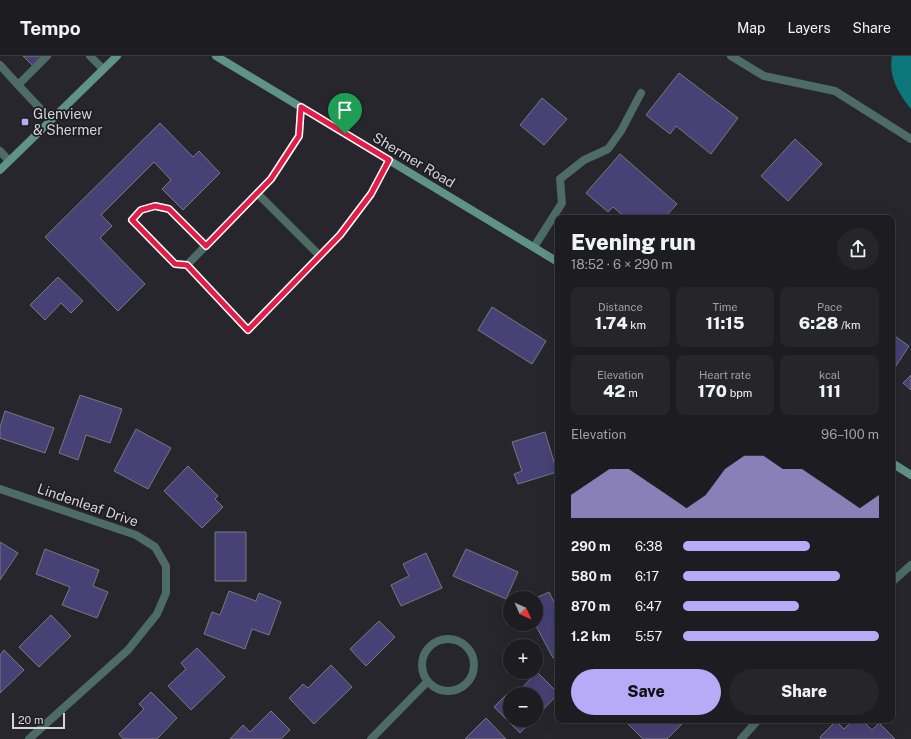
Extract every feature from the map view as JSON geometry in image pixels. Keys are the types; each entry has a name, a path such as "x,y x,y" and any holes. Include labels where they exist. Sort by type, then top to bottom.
{"main road":[{"path":"0,170 116,56"},
{"name":"Shermer Road","path":"216,56 555,260"},
{"path":"895,465 911,475"}],"street":[{"path":"18,84 47,56"},
{"path":"90,56 103,69"},
{"path":"731,56 764,76 835,91 911,139"},
{"path":"0,65 51,120"},
{"path":"534,248 562,204 560,179 584,160 608,150 621,131 641,93"},
{"path":"187,265 271,179 299,136 301,107"},
{"path":"0,151 9,161"},
{"path":"206,246 169,209 155,206 141,210 132,220 175,264 187,265 248,330 340,235 371,194 389,160"},
{"path":"257,193 320,256"},
{"name":"Lindenleaf Drive","path":"0,489 136,535 155,547 166,566 166,593 157,614 128,650 29,739"},
{"path":"895,579 911,564"},
{"path":"445,639 452,639 459,641 470,650 473,656 474,669 469,682 464,686 458,690 445,692 438,690 427,682 422,669 422,662 427,649 432,644 445,639"},
{"path":"370,739 427,682"},
{"path":"741,739 755,723"}],"water":[{"path":"892,56 911,56 911,109 902,97 893,77 891,63"}],"building":[{"path":"23,56 45,56 34,67"},
{"path":"679,73 738,118 711,154 676,126 670,134 646,115"},
{"path":"542,98 567,119 544,145 520,125"},
{"path":"160,123 193,157 199,151 220,173 183,210 162,189 171,180 154,162 101,215 112,226 100,238 145,284 118,311 45,237"},
{"path":"795,139 822,164 788,201 761,176"},
{"path":"620,154 677,204 667,215 622,215 613,207 608,212 586,193"},
{"path":"58,277 83,301 71,313 61,303 45,320 30,305"},
{"path":"492,307 546,341 532,364 478,330"},
{"path":"895,336 909,346 895,367"},
{"path":"911,375 911,390 903,383"},
{"path":"80,395 122,409 110,443 86,435 78,460 59,453"},
{"path":"5,411 54,428 45,453 0,438 0,427"},
{"path":"136,429 171,448 148,489 114,471"},
{"path":"545,432 555,465 555,473 518,484 514,474 522,471 512,442"},
{"path":"188,466 218,496 215,499 223,507 202,528 164,491"},
{"path":"215,532 246,532 246,581 215,581"},
{"path":"0,542 18,553 0,580"},
{"path":"45,549 99,570 93,586 108,592 97,618 62,605 70,587 36,574"},
{"path":"466,549 518,572 510,591 503,591 503,598 453,576"},
{"path":"426,553 442,588 401,606 391,585 409,576 403,564"},
{"path":"229,591 256,601 259,593 281,602 269,635 252,629 245,649 204,634 212,612 220,615"},
{"path":"549,592 555,602 555,657 553,658 539,631 543,631 543,595"},
{"path":"51,615 71,636 39,667 19,647"},
{"path":"379,621 395,637 366,666 350,649"},
{"path":"197,648 225,677 191,710 168,686 186,669 181,663"},
{"path":"4,650 24,670 0,693 0,655"},
{"path":"331,665 352,687 314,724 289,698 303,684 308,688"},
{"path":"543,678 555,690 555,697 543,710 543,687 523,687 530,679"},
{"path":"151,692 177,718 157,739 123,739 119,734 144,709 139,704"},
{"path":"503,698 503,716 494,707"},
{"path":"271,711 290,730 281,739 230,739 243,725 250,732"},
{"path":"486,718 506,739 465,739"},
{"path":"627,723 683,723 667,739 643,739"},
{"path":"834,723 838,723 844,729 850,723 865,723 872,730 879,723 895,739 821,739 820,737"},
{"path":"514,727 526,727 520,733"}],"place":[{"name":"Glenview & Shermer","path":"25,122"}],"route":[{"path":"301,107 345,134 389,160 371,194 340,235 248,330 187,265 175,264 132,220 141,210 155,206 169,209 206,246 271,179 299,136 301,107"}]}
